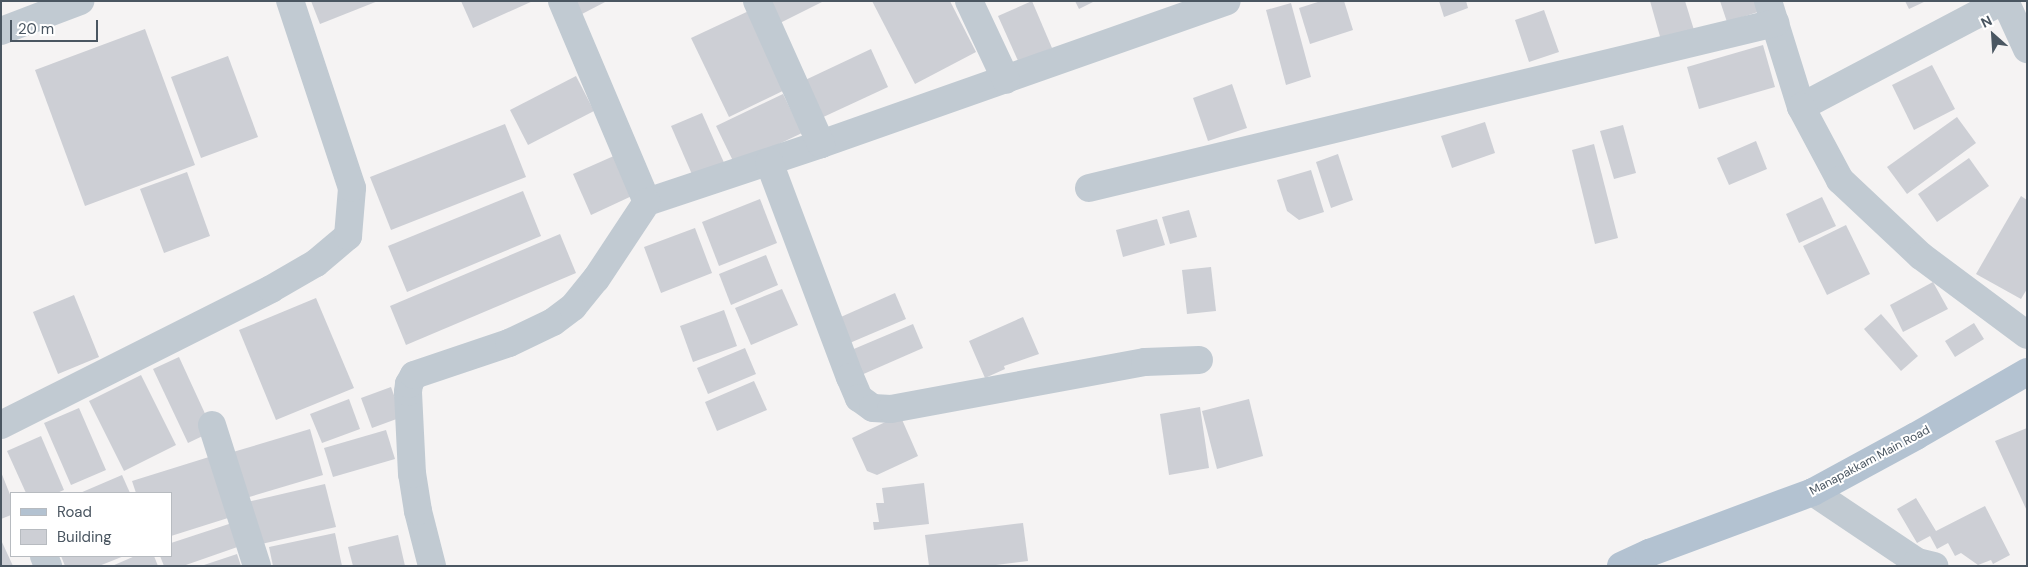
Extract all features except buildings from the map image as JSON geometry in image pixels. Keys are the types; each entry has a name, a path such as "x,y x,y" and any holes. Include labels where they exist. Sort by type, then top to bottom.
{"main road":[{"name":"Manapakkam Main Road","path":"1621,566 1649,553 1813,492 1916,436 2027,372"}],"street":[{"path":"1,31 80,1"},
{"path":"1,425 270,289 316,263 348,236 352,188 290,1"},
{"path":"562,1 647,202"},
{"path":"757,1 822,144"},
{"path":"969,1 1006,80"},
{"path":"432,566 418,511 412,474 408,392 409,384 414,375 509,343 553,322 572,307 596,279 647,202 1006,80 1161,11 1227,1"},
{"path":"1801,107 2003,1 2027,49"},
{"path":"1089,188 1771,12 1801,107 1840,180 1921,256 2027,336"},
{"path":"768,162 859,398 874,408 891,409 1145,362 1199,360"},
{"path":"212,425 258,566"},
{"path":"1813,492 1917,562 1935,566"}]}
